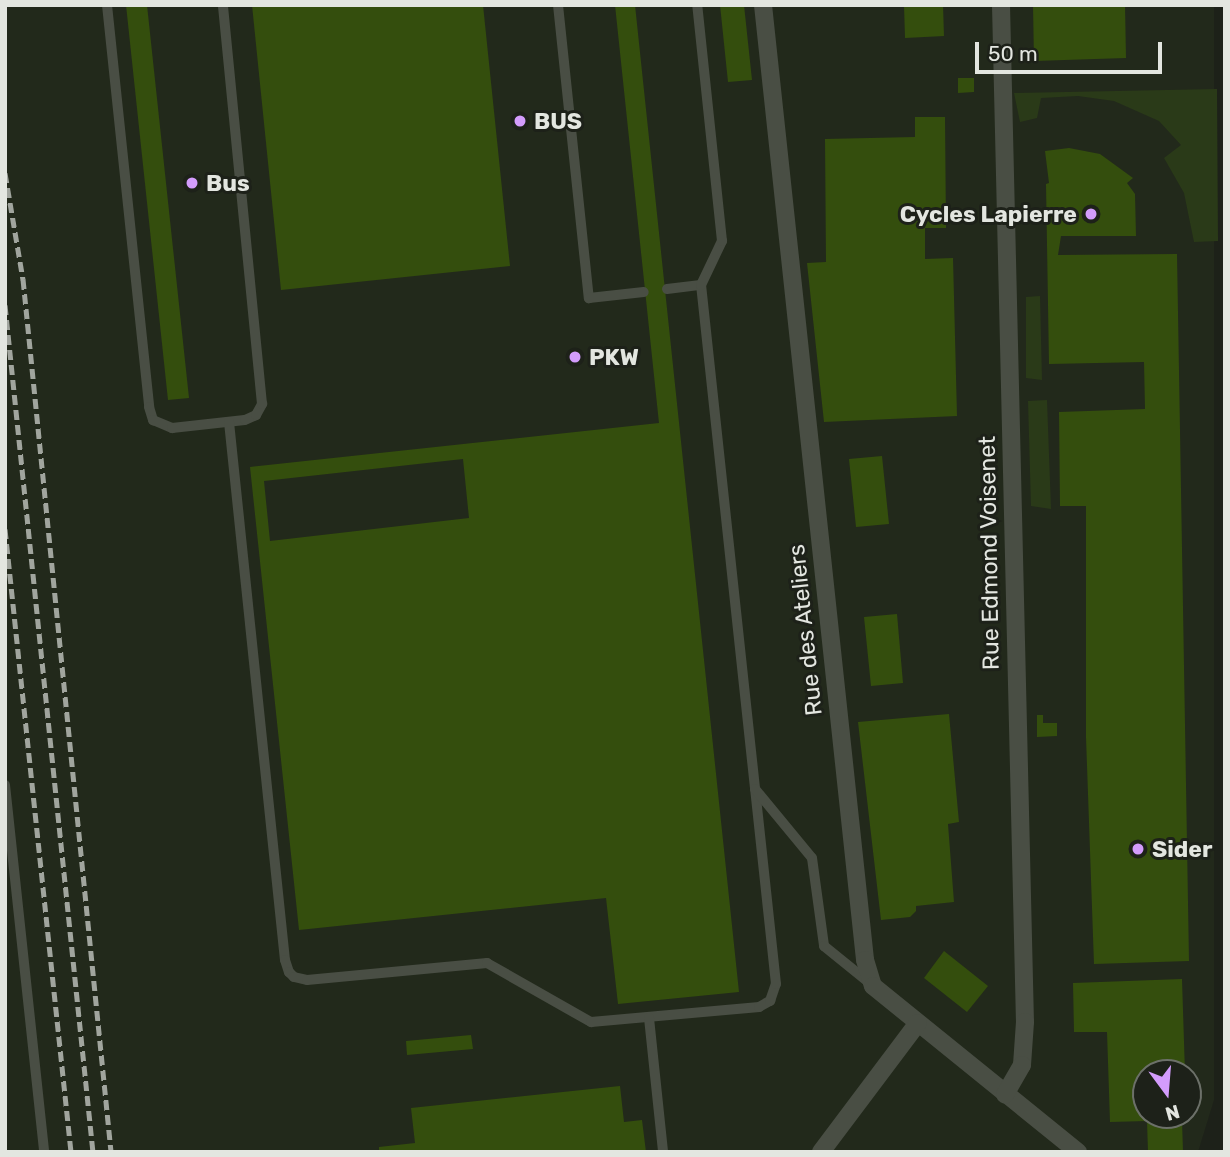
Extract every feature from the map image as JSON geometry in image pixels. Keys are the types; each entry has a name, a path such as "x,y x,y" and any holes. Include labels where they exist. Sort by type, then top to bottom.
{"street":[{"name":"Rue des Ateliers","path":"763,5 864,946 873,986"},
{"name":"Rue Edmond Voisenet","path":"1001,5 1025,1022 1021,1065 1004,1094"},
{"path":"873,986 1078,1152"},
{"path":"821,1152 918,1023"}],"lane":[{"path":"107,5 150,414 165,427 229,422 256,415 262,398 223,5"},
{"path":"558,5 589,298 644,292"},
{"path":"229,422 285,960 289,972 294,977 307,980 487,963 591,1022 759,1007 774,996 776,984 701,285 722,241 697,5"},
{"path":"667,289 701,285"},
{"path":"5,785 44,1152"},
{"path":"754,789 812,858 824,946 873,986"},
{"path":"649,1018 663,1152"}],"shaded area":[{"path":"5,5 1214,5 1214,1100 1198,1152 5,1152"}],"green space":[{"path":"1217,89 1218,241 1194,242 1184,193 1164,158 1181,145 1159,121 1114,101 1078,96 1041,98 1037,118 1020,122 1014,93"},
{"path":"1040,296 1042,380 1026,378 1026,297"},
{"path":"1047,400 1051,509 1031,506 1028,401"}],"building":[{"path":"126,5 147,5 189,398 168,400"},
{"path":"252,5 483,5 510,266 281,290"},
{"path":"615,5 635,5 739,992 618,1004 606,898 299,930 250,467 659,423","holes":["463,459 469,518 270,541 264,481"]},
{"path":"720,5 744,5 752,80 728,82"},
{"path":"904,5 943,5 944,36 905,38"},
{"path":"1033,5 1125,5 1126,58 1034,61"},
{"path":"958,78 974,78 974,92 958,93"},
{"path":"915,117 945,117 946,228 925,228 925,259 953,258 957,416 824,422 807,263 826,262 825,139 915,137"},
{"path":"1069,148 1100,154 1133,178 1127,183 1135,194 1136,236 1061,236 1058,255 1177,254 1189,961 1094,964 1086,737 1086,506 1060,506 1059,412 1145,409 1144,362 1049,364 1046,184 1049,183 1045,151"},
{"path":"882,456 889,524 856,527 849,459"},
{"path":"897,614 903,683 871,686 864,617"},
{"path":"949,714 959,822 948,824 954,902 916,906 916,911 910,917 881,920 858,722"},
{"path":"1037,715 1043,715 1043,723 1057,723 1057,736 1037,737"},
{"path":"944,951 988,986 967,1012 924,978"},
{"path":"1182,979 1185,1059 1132,1059 1132,1121 1110,1122 1107,1032 1074,1032 1073,983"},
{"path":"471,1035 473,1049 407,1055 406,1041"},
{"path":"620,1086 624,1122 642,1120 646,1152 379,1152 379,1147 415,1143 411,1108"},
{"path":"1147,1129 1182,1129 1183,1152 1148,1152"}],"railway":[{"path":"5,173 23,279 111,1152"},
{"path":"5,305 93,1152"},
{"path":"5,529 71,1152"}],"place":[{"name":"BUS","path":"520,121"},
{"name":"Bus","path":"192,183"},
{"name":"Cycles Lapierre","path":"1091,214"},
{"name":"PKW","path":"575,357"},
{"name":"Sider","path":"1138,849"}]}
